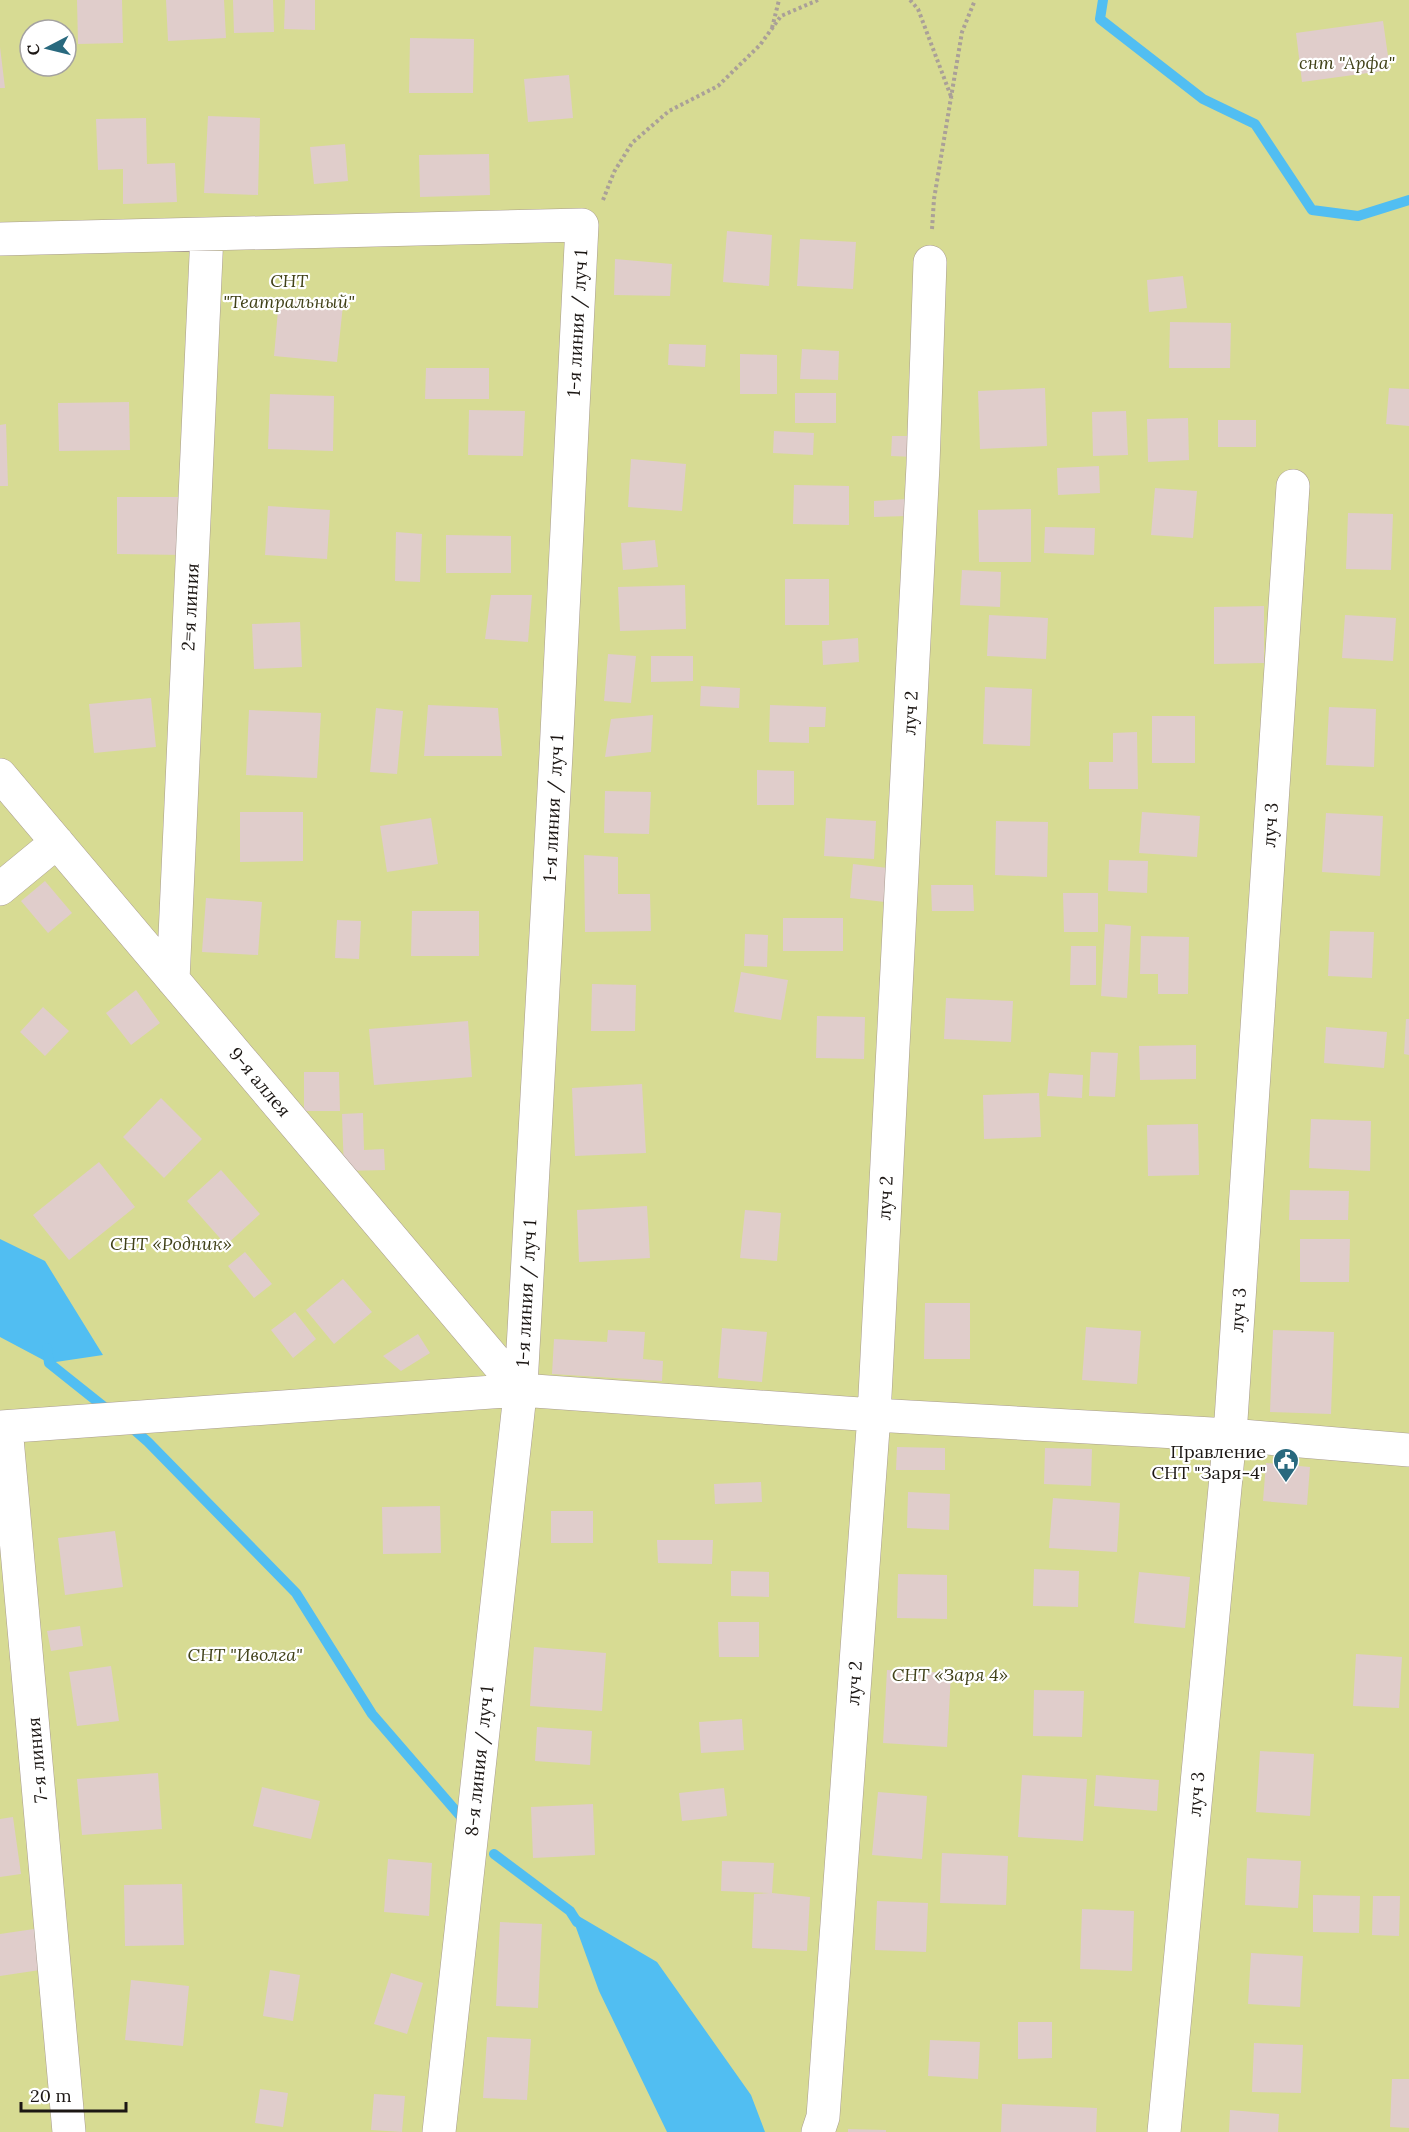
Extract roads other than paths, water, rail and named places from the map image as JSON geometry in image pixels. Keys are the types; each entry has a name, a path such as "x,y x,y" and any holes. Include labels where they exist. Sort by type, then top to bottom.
{"street":[{"name":"1-я линия / луч 1","path":"207,234 582,228 556,754 520,1390"},
{"path":"0,239 207,234"},
{"name":"2=я линия","path":"173,980 207,234"},
{"name":"луч 2","path":"818,2132 823,2116 874,1415 923,465 930,262"},
{"name":"луч 3","path":"1164,2132 1230,1435 1293,486"},
{"name":"9-я аллея","path":"0,775 520,1390"},
{"path":"0,889 57,842"},
{"path":"3,1427 520,1390 874,1415 1230,1435 1409,1450"},
{"name":"8-я линия / луч 1","path":"439,2132 520,1390"},
{"name":"7-я линия","path":"3,1427 69,2132"}],"water":[{"path":"0,1239 45,1261 103,1355 49,1363 0,1337"},
{"path":"570,1911 657,1962 751,2095 765,2132 667,2132 599,1991"}],"waterway":[{"path":"1103,0 1100,19 1203,99 1255,124 1312,210 1358,216 1409,200"},
{"path":"47,1348 49,1363 108,1410"},
{"path":"132,1428 296,1593 372,1714 462,1818"},
{"path":"494,1854 570,1911 577,1922"}],"place":[{"name":"Правление СНТ \"Заря-4\"","path":"1286,1484"}],"park label":[{"name":"снт \"Арфа\"","path":"1347,62"},
{"name":"СНТ \"Театральный\"","path":"289,290"},
{"name":"СНТ «Родник»","path":"171,1243"},
{"name":"СНТ \"Иволга\"","path":"245,1654"},
{"name":"СНТ «Заря 4»","path":"950,1674"}]}
